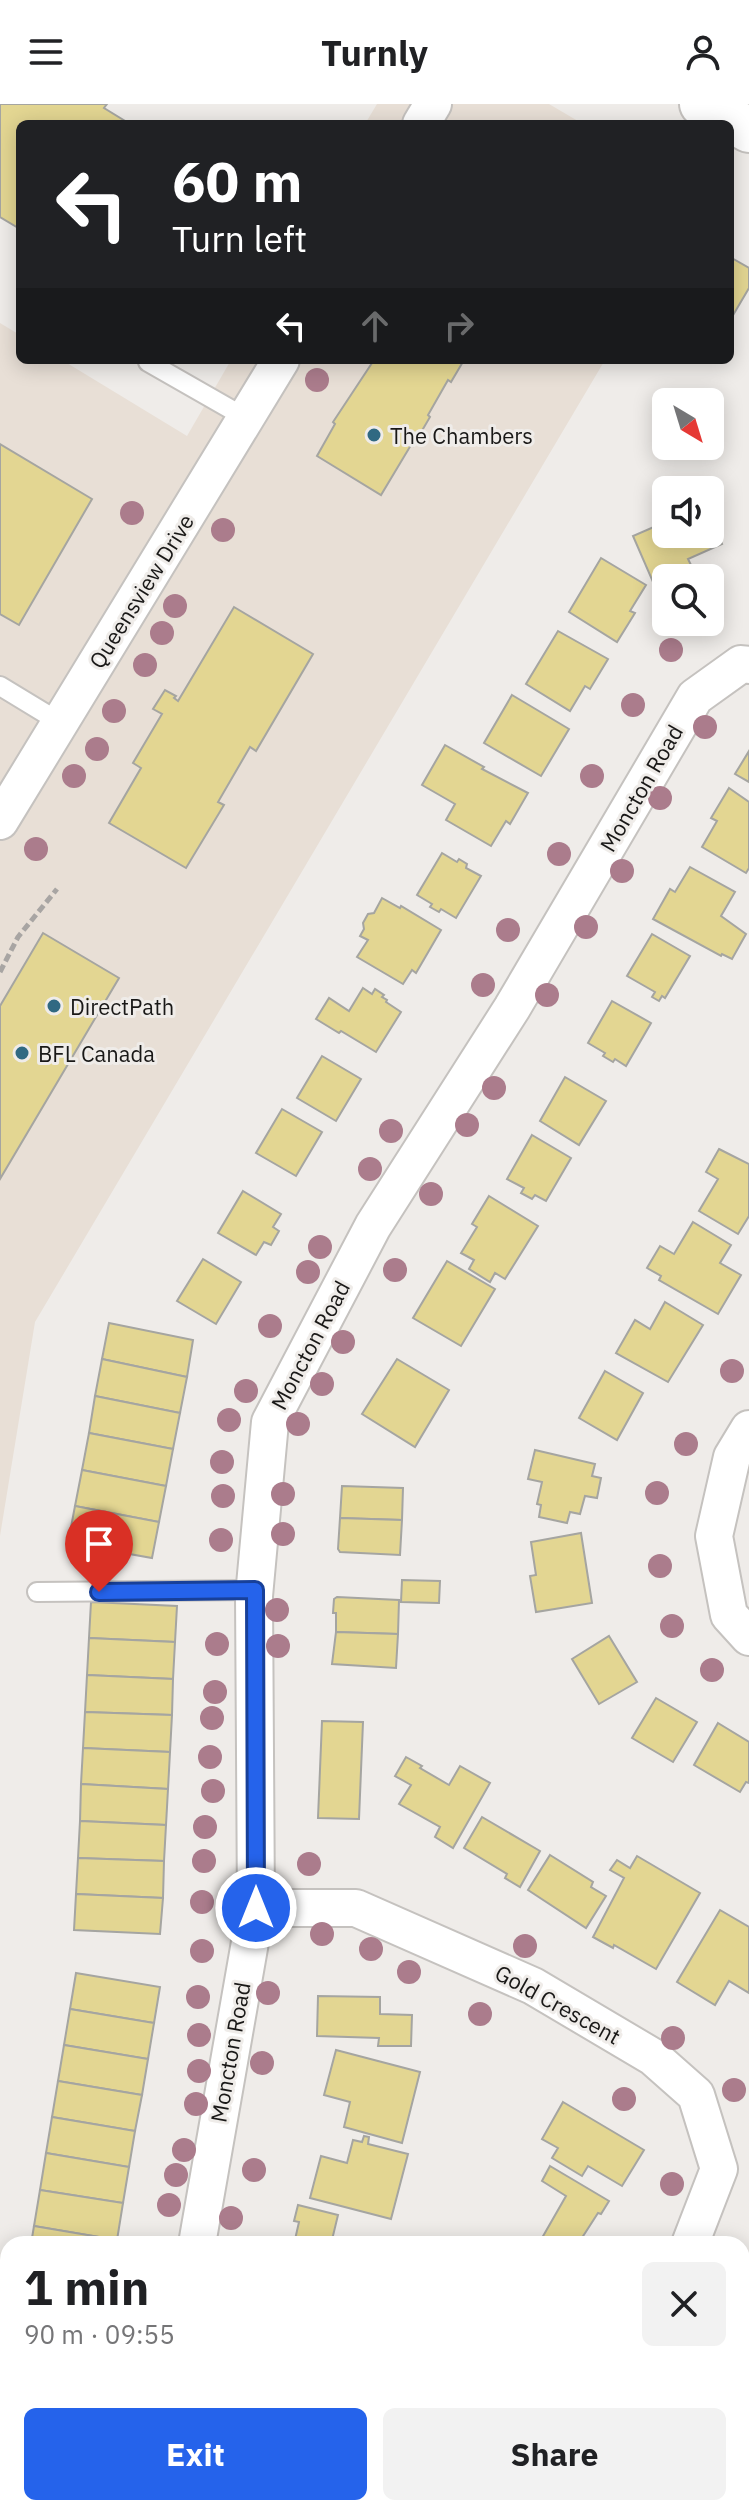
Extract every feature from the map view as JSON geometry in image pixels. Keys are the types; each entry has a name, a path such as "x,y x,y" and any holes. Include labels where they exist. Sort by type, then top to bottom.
{"main road":[{"path":"702,104 731,120"}],"street":[{"name":"Queensview Drive","path":"0,821 279,364"},
{"name":"Moncton Road","path":"198,2236 256,1908 255,1590 270,1422 373,1226 512,1008 695,697 741,664 749,665"},
{"path":"739,1625 714,1536 732,1457 749,1429"},
{"name":"Gold Crescent","path":"256,1908 356,1908 533,1986 653,2057 696,2095 719,2169 693,2236"}],"lane":[{"path":"152,364 246,418"},
{"path":"0,686 61,723"},
{"path":"37,1592 255,1590"}],"path":[{"path":"0,972 18,937 57,889"}],"shaded area":[{"path":"377,104 549,104 576,120 367,120"},
{"path":"0,323 16,333 16,364 69,364 187,436 229,364 603,364 35,1322 0,1536"}],"building":[{"path":"0,104 107,104 104,108 124,120 16,120 16,227 0,217"},
{"path":"734,259 749,268 749,288 734,314"},
{"name":"The Chambers","path":"371,364 462,364 451,382 448,380 428,415 430,417 381,495 317,456 335,424 333,422"},
{"path":"0,444 92,499 19,625 0,614"},
{"path":"652,528 652,548 713,548 688,559 690,564 652,564 652,580 633,536"},
{"path":"601,558 646,585 630,611 635,613 617,642 569,612"},
{"path":"234,607 313,654 256,751 250,747 218,802 224,805 186,868 109,823 141,768 133,763 162,714 153,709 165,690 176,696 174,698 178,701"},
{"path":"558,631 608,659 590,689 585,686 570,711 526,684"},
{"path":"512,695 569,729 541,776 484,743"},
{"path":"445,745 528,793 510,824 506,821 491,846 446,820 455,804 422,785"},
{"path":"749,751 749,782 735,774"},
{"path":"729,788 749,802 749,868 746,873 702,847 717,821 711,818"},
{"path":"442,853 457,862 459,859 467,864 466,868 481,876 456,918 441,909 439,912 430,907 432,904 417,895"},
{"path":"690,867 735,892 721,916 746,934 732,959 653,919 670,889 675,892"},
{"path":"382,898 441,930 416,973 412,970 403,984 357,957 368,940 360,936 363,923 368,914 374,913"},
{"path":"43,933 119,978 0,1179 0,1006"},
{"path":"652,934 690,956 665,998 662,996 659,1001 652,997 655,992 627,976"},
{"path":"363,988 372,994 375,989 384,995 382,997 386,1002 401,1012 376,1052 316,1019 329,998 349,1011"},
{"path":"612,1001 651,1023 626,1066 603,1056 605,1053 588,1043"},
{"path":"322,1056 361,1079 336,1121 297,1098"},
{"path":"565,1077 606,1101 579,1145 540,1121"},
{"path":"282,1109 322,1132 296,1176 256,1153"},
{"path":"532,1135 571,1158 546,1201 521,1193 524,1188 507,1179"},
{"path":"719,1149 749,1164 749,1216 738,1234 699,1211 718,1179 706,1172"},
{"path":"243,1191 281,1214 273,1227 279,1231 271,1245 264,1242 256,1255 218,1233"},
{"path":"489,1196 538,1226 505,1279 495,1273 490,1282 469,1269 474,1260 461,1253 477,1227 472,1224"},
{"path":"693,1222 731,1245 720,1263 741,1275 718,1314 659,1280 661,1276 647,1268 660,1246 674,1254"},
{"path":"203,1259 241,1282 216,1324 177,1301"},
{"path":"447,1261 495,1289 461,1346 413,1318"},
{"path":"665,1302 703,1325 668,1382 616,1353 635,1320 650,1329"},
{"path":"109,1323 193,1340 187,1377 102,1359"},
{"path":"102,1359 187,1377 180,1413 95,1396"},
{"path":"397,1359 449,1390 415,1447 362,1414"},
{"path":"605,1371 643,1393 617,1440 579,1418"},
{"path":"95,1396 180,1413 173,1449 89,1433"},
{"path":"89,1433 173,1449 166,1486 82,1470"},
{"path":"535,1450 595,1464 592,1476 601,1478 597,1498 585,1496 580,1514 570,1512 567,1523 539,1517 541,1505 537,1504 542,1482 528,1479"},
{"path":"82,1470 166,1486 159,1522 75,1506"},
{"path":"342,1486 403,1488 402,1520 340,1518"},
{"path":"75,1506 159,1522 152,1558 68,1543"},
{"path":"340,1518 402,1520 400,1555 340,1552"},
{"path":"581,1533 592,1603 536,1612 530,1576 536,1575 531,1542"},
{"path":"402,1580 440,1581 439,1603 401,1602"},
{"path":"334,1599 399,1600 398,1634 336,1632 336,1613 333,1613"},
{"path":"91,1602 177,1606 175,1642 89,1638"},
{"path":"336,1632 398,1634 396,1668 332,1664"},
{"path":"609,1636 637,1682 599,1704 572,1659"},
{"path":"89,1638 175,1642 173,1679 87,1675"},
{"path":"87,1675 173,1679 172,1715 85,1712"},
{"path":"656,1698 697,1722 673,1762 632,1738"},
{"path":"85,1712 172,1715 170,1752 83,1748"},
{"path":"322,1721 363,1722 359,1819 318,1818"},
{"path":"718,1723 749,1742 749,1783 746,1782 740,1792 694,1765"},
{"path":"83,1748 170,1752 168,1789 81,1784"},
{"path":"406,1757 449,1785 460,1766 490,1783 453,1848 435,1837 440,1827 399,1804 411,1785 395,1776"},
{"path":"81,1784 168,1789 166,1825 80,1821"},
{"path":"482,1817 540,1851 520,1887 505,1878 507,1874 464,1848"},
{"path":"80,1821 166,1825 164,1861 78,1858"},
{"path":"550,1855 593,1882 591,1887 606,1896 586,1928 528,1890"},
{"path":"637,1856 700,1893 656,1969 593,1937 624,1878 610,1870 617,1860 630,1868"},
{"path":"78,1858 164,1861 163,1898 76,1894"},
{"path":"76,1894 163,1898 160,1934 74,1930"},
{"path":"720,1910 749,1927 749,1993 729,1981 715,2005 677,1982"},
{"path":"76,1973 160,1987 154,2023 70,2009"},
{"path":"318,1996 380,1997 380,2014 412,2015 411,2046 378,2046 379,2038 317,2036"},
{"path":"70,2009 154,2023 148,2059 64,2045"},
{"path":"64,2045 148,2059 142,2095 58,2081"},
{"path":"336,2050 420,2072 402,2143 344,2127 350,2102 324,2095"},
{"path":"58,2081 142,2095 135,2131 52,2117"},
{"path":"563,2102 644,2150 622,2186 588,2166 582,2176 552,2158 558,2148 542,2139"},
{"path":"52,2117 135,2131 129,2167 46,2153"},
{"path":"364,2136 369,2137 368,2144 408,2154 391,2219 310,2198 321,2156 347,2163 353,2140 362,2142"},
{"path":"46,2153 129,2167 123,2203 40,2190"},
{"path":"550,2166 609,2201 583,2236 543,2236 566,2196 542,2181"},
{"path":"40,2190 123,2203 118,2236 93,2236 34,2226"},
{"path":"298,2205 338,2215 333,2236 296,2236 299,2222 294,2221"},
{"path":"34,2226 93,2236 32,2236"}],"place":[{"name":"The Chambers","path":"374,435"},
{"name":"DirectPath","path":"54,1006"},
{"name":"BFL Canada","path":"22,1053"}],"route":[{"path":"99,1592 255,1590 256,1908"}]}
